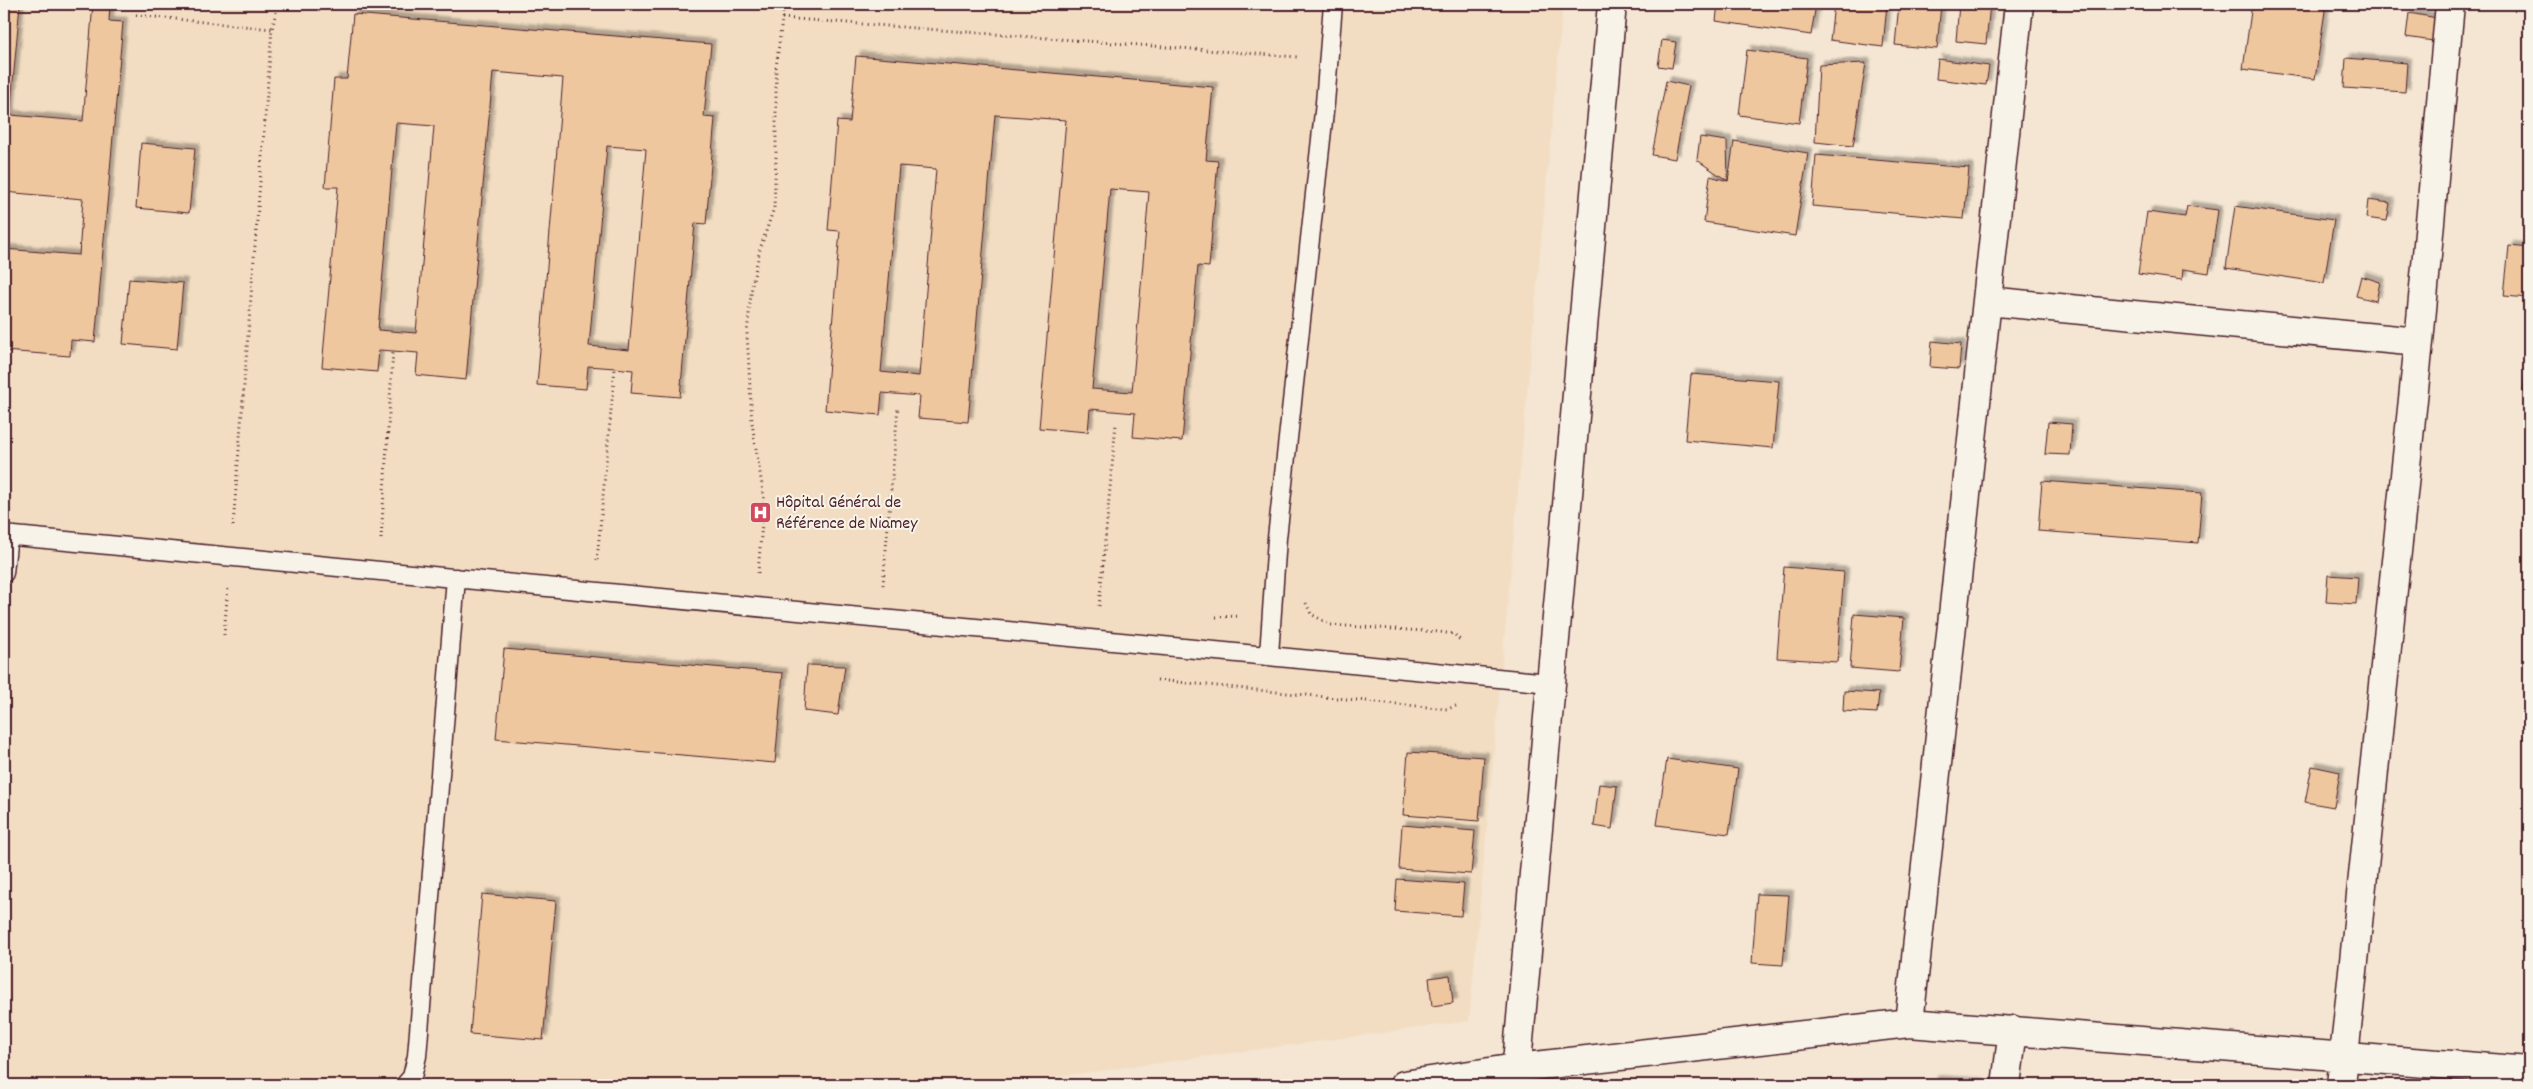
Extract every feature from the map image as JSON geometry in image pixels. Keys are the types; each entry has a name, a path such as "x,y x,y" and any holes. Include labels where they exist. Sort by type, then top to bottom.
{"street":[{"path":"1516,1077 1612,4"},
{"path":"1909,1022 2019,4"},
{"path":"2341,1085 2419,342 2450,4"},
{"path":"1987,301 2419,342"},
{"path":"1404,1085 1516,1077 1909,1022 2529,1071"},
{"path":"2006,1085 2013,1030"}],"lane":[{"path":"1269,656 1277,538 1325,103 1333,4"},
{"path":"4,573 6,535 1550,682"},
{"path":"406,1085 412,1077 416,1056 456,578"}],"path":[{"path":"243,528 233,527 272,29 278,4"},
{"path":"758,573 764,498 752,423 747,333 752,285 758,258 774,208 776,68 784,4"},
{"path":"136,15 272,29"},
{"path":"782,18 1299,57"},
{"path":"1298,67 1300,48"},
{"path":"381,540 394,351"},
{"path":"597,560 615,368"},
{"path":"883,586 898,407"},
{"path":"1099,606 1116,424"},
{"path":"371,539 391,541"},
{"path":"224,634 230,556"},
{"path":"587,559 606,560"},
{"path":"749,572 768,574"},
{"path":"873,584 893,586"},
{"path":"1089,605 1108,607"},
{"path":"1209,616 1240,616 1244,610"}],"shaded area":[{"name":"Hôpital Général de Référence de Niamey","path":"4,4 1563,4 1469,1021 995,1085 4,1085"}],"building":[{"path":"4,4 20,4 10,115 83,121 93,4 110,4 109,21 123,22 95,342 71,340 70,356 4,351 4,249 79,255 83,199 4,192"},
{"path":"1718,4 1816,4 1811,35 1716,21"},
{"path":"1834,4 1887,4 1883,47 1830,40"},
{"path":"1899,4 1941,4 1937,49 1895,45"},
{"path":"1959,4 1990,4 1986,44 1956,41"},
{"path":"2252,4 2326,4 2315,79 2243,69"},
{"path":"2409,13 2437,18 2433,41 2406,37"},
{"path":"353,14 711,44 704,117 715,118 706,224 695,223 680,397 631,393 633,370 615,368 588,366 586,389 537,385 563,78 493,72 466,380 416,375 418,353 379,350 377,372 322,367 338,187 325,187 334,79 347,79","holes":["396,123 434,126 416,333 378,330","607,146 646,149 629,350 589,346"]},
{"path":"1662,40 1676,42 1672,68 1658,66"},
{"path":"1747,50 1807,58 1799,123 1739,115"},
{"path":"856,56 1213,87 1206,160 1218,161 1209,267 1198,266 1182,441 1133,437 1135,413 1090,409 1088,432 1039,428 1066,120 995,115 968,422 918,418 920,396 882,393 880,415 825,410 840,231 828,230 837,121 850,122","holes":["899,166 936,169 919,376 881,372","1110,189 1149,192 1132,392 1092,389"]},
{"path":"2346,58 2407,63 2405,92 2344,88"},
{"path":"1938,59 1989,66 1986,85 1936,79"},
{"path":"1866,63 1853,146 1815,142 1819,65"},
{"path":"1666,81 1689,86 1675,159 1652,155"},
{"path":"1700,137 1727,141 1728,181 1697,160"},
{"path":"1734,141 1808,153 1795,236 1704,222 1710,176 1728,181"},
{"path":"141,143 195,148 189,213 136,208"},
{"path":"1816,155 1969,168 1964,219 1812,206"},
{"path":"2368,200 2390,203 2387,221 2366,218"},
{"path":"2187,206 2218,210 2209,273 2183,269 2182,280 2138,274 2147,212 2185,217"},
{"path":"2235,206 2334,220 2324,283 2226,268"},
{"path":"2509,246 2529,248 2529,298 2504,296"},
{"path":"2361,276 2380,282 2376,301 2356,296"},
{"path":"129,279 183,283 177,349 123,344"},
{"path":"1932,341 1961,344 1959,369 1930,367"},
{"path":"2529,366 2529,393 2523,392 2526,367"},
{"path":"1691,374 1779,381 1773,448 1685,440"},
{"path":"2048,422 2072,424 2070,455 2045,454"},
{"path":"2042,481 2202,493 2198,543 2038,531"},
{"path":"1784,567 1844,572 1837,662 1777,658"},
{"path":"2328,575 2358,577 2356,604 2326,602"},
{"path":"1854,614 1904,618 1899,672 1850,668"},
{"path":"504,649 783,673 775,763 496,739"},
{"path":"807,665 845,666 838,715 804,711"},
{"path":"1844,691 1879,693 1877,713 1843,711"},
{"path":"1408,752 1484,757 1479,821 1403,815"},
{"path":"1667,759 1738,769 1729,834 1657,825"},
{"path":"2312,766 2340,772 2334,807 2305,802"},
{"path":"1599,784 1617,786 1612,829 1594,826"},
{"path":"1402,825 1475,831 1471,874 1399,869"},
{"path":"1397,879 1464,884 1461,916 1395,911"},
{"path":"482,894 556,901 543,1040 470,1034"},
{"path":"1757,894 1789,895 1783,965 1752,963"},
{"path":"1450,975 1453,1003 1432,1006 1429,978"},
{"path":"1933,1080 1980,1083 1980,1085 1933,1085"}],"place":[{"name":"Hôpital Général de Référence de Niamey","path":"760,513"}]}
